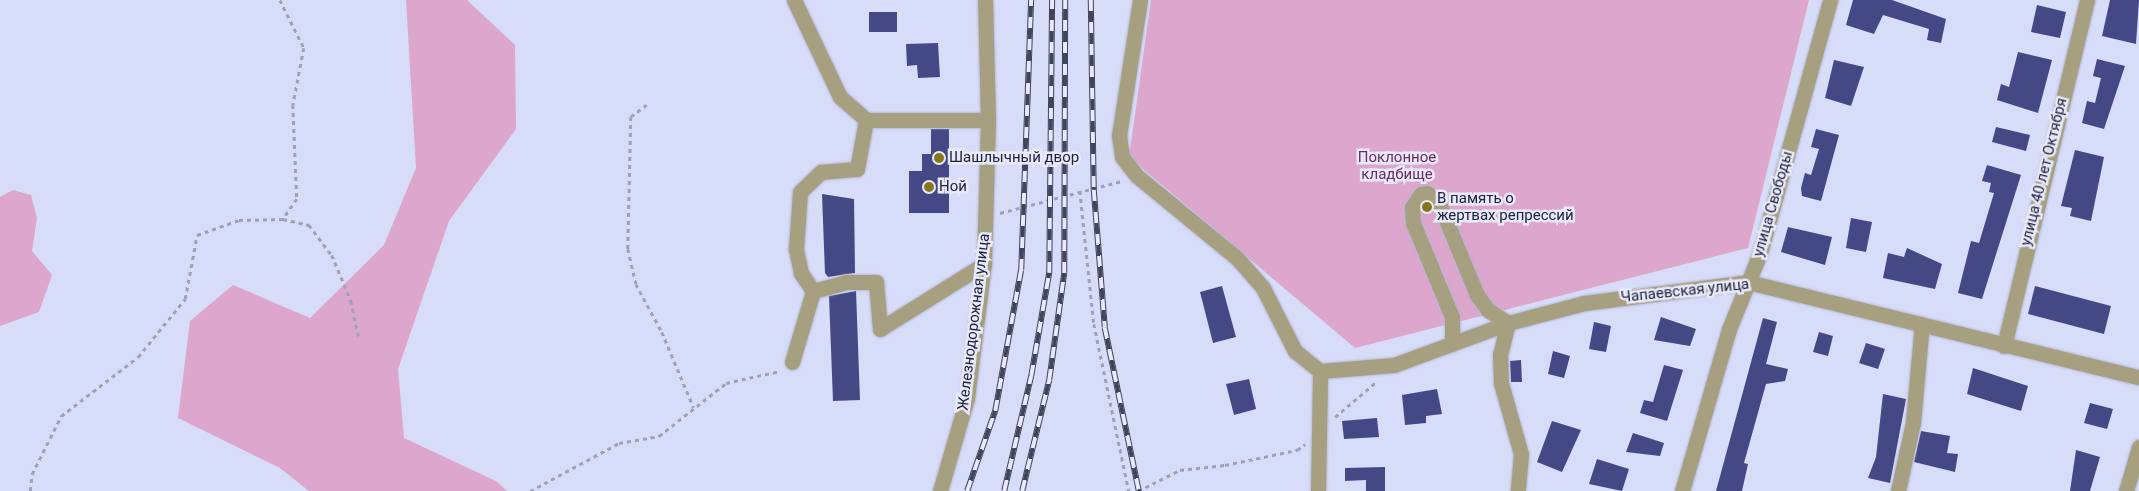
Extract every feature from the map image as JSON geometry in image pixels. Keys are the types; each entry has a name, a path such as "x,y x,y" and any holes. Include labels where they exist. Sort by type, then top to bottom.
{"street":[{"path":"794,0 840,97 866,120 988,120"},
{"name":"Железнодорожная улица","path":"940,491 967,398 984,264 987,217 988,120 985,0"},
{"path":"1140,0 1119,136 1122,157 1137,176 1237,258 1263,288 1295,350 1320,372 1318,491"},
{"name":"улица Свободы","path":"1682,491 1729,329 1748,282 1830,0"},
{"name":"улица 40 лет Октября","path":"2004,346 2087,0"},
{"path":"813,291 801,273 796,249 800,192 821,172 858,169 866,120"},
{"path":"1452,344 1452,317 1413,224 1412,208 1421,194 1427,193 1439,203 1477,295 1508,323 1500,354 1502,383 1522,454 1518,491"},
{"path":"813,291 847,282 876,282 880,329 984,264"},
{"name":"Чапаевская улица","path":"1320,372 1394,365 1508,323 1584,303 1748,282 2004,346 2139,377"},
{"path":"792,362 813,291"},
{"path":"1898,491 1913,422 1922,324"},
{"path":"2126,491 2139,447"}],"path":[{"path":"280,0 304,48 293,105 296,198 283,219"},
{"path":"647,105 631,117 628,249 636,284 662,332 694,408"},
{"path":"987,217 1137,176"},
{"path":"1080,191 1094,324 1129,491"},
{"path":"30,491 32,474 61,416 138,358 185,299 196,235 239,220 283,219 308,225 332,255 351,301 359,339"},
{"path":"530,491 619,444 659,436 726,383 774,376 792,362"},
{"path":"1138,491 1180,470 1297,450 1394,365"}],"green space":[{"path":"406,0 467,0 515,45 516,129 449,221 398,369 404,438 496,481 507,491 309,491 280,468 178,418 190,321 233,285 310,318 384,245 416,168"},
{"name":"Поклонное кладбище","path":"1151,0 1809,0 1748,248 1355,348 1129,157"},
{"path":"13,190 31,195 37,218 32,251 52,275 39,312 0,326 0,197"}],"building":[{"path":"1853,0 1892,0 1946,19 1941,43 1927,40 1929,29 1883,15 1874,34 1846,25"},
{"path":"2110,0 2139,0 2136,44 2102,36"},
{"path":"2037,5 2066,12 2060,38 2031,32"},
{"path":"869,12 897,12 897,32 869,32"},
{"path":"938,43 940,77 918,78 917,65 907,66 906,44"},
{"path":"2018,52 2052,60 2038,113 1997,100 2001,84 2009,87"},
{"path":"2097,59 2125,66 2104,129 2082,123 2087,101 2095,103 2101,78 2093,76"},
{"path":"1834,60 1864,67 1851,106 1825,98"},
{"path":"1996,127 2030,135 2026,151 1992,142"},
{"name":"Ной","path":"931,129 949,129 949,213 909,213 909,171 922,171 922,154 931,154"},
{"path":"1816,129 1839,135 1821,201 1802,196 1801,188 1805,173 1811,175 1819,149 1811,147"},
{"path":"2075,150 2104,157 2091,221 2070,216 2072,208 2061,206"},
{"path":"1987,165 2021,175 1982,299 1958,293 1971,241 1979,243 1994,193 1989,192 1991,183 1982,181"},
{"path":"822,194 854,199 855,273 828,277 825,273"},
{"path":"1851,218 1872,222 1866,252 1846,248"},
{"path":"1788,227 1832,237 1825,265 1781,252"},
{"path":"1907,248 1942,264 1935,289 1883,278 1888,253 1904,257"},
{"path":"1222,286 1236,337 1213,343 1200,292"},
{"path":"2035,286 2111,306 2104,334 2028,314"},
{"path":"856,291 860,400 833,401 829,296"},
{"path":"1661,317 1696,329 1690,346 1654,340"},
{"path":"1763,318 1777,322 1766,364 1788,369 1785,381 1766,384 1744,463 1748,464 1742,491 1716,491"},
{"path":"1594,322 1611,326 1606,352 1589,349"},
{"path":"1819,332 1833,336 1828,356 1813,352"},
{"path":"1866,343 1885,349 1878,369 1859,363"},
{"path":"1553,351 1570,356 1564,378 1548,374"},
{"path":"1521,360 1522,382 1511,382 1510,361"},
{"path":"1664,365 1683,370 1667,421 1640,413 1644,400 1653,402"},
{"path":"1973,368 2028,386 2021,411 1967,394"},
{"path":"1249,379 1256,409 1234,415 1226,384"},
{"path":"1437,389 1442,414 1426,416 1426,423 1405,425 1402,395"},
{"path":"1883,394 1906,399 1890,483 1868,478 1876,457"},
{"path":"2090,403 2113,409 2107,429 2084,423"},
{"path":"1377,418 1379,437 1344,439 1342,421"},
{"path":"1552,421 1581,430 1562,472 1537,462"},
{"path":"1921,431 1950,436 1947,453 1958,454 1955,472 1914,462"},
{"path":"1633,433 1664,443 1660,456 1626,452"},
{"path":"2076,450 2100,457 2090,491 2070,491"},
{"path":"1597,459 1629,469 1622,491 1589,484"},
{"path":"1385,467 1385,491 1366,491 1366,480 1345,481 1345,468"}],"railway":[{"path":"967,491 995,411 1021,270 1031,0"},
{"path":"1004,491 1031,376 1049,273 1052,0"},
{"path":"1022,491 1049,380 1064,273 1065,0"},
{"path":"1091,0 1094,190 1105,328 1139,491"}],"place":[{"name":"Шашлычный двор","path":"939,158"},
{"name":"Ной","path":"929,187"},
{"name":"В память о жертвах репрессий","path":"1427,207"}]}
